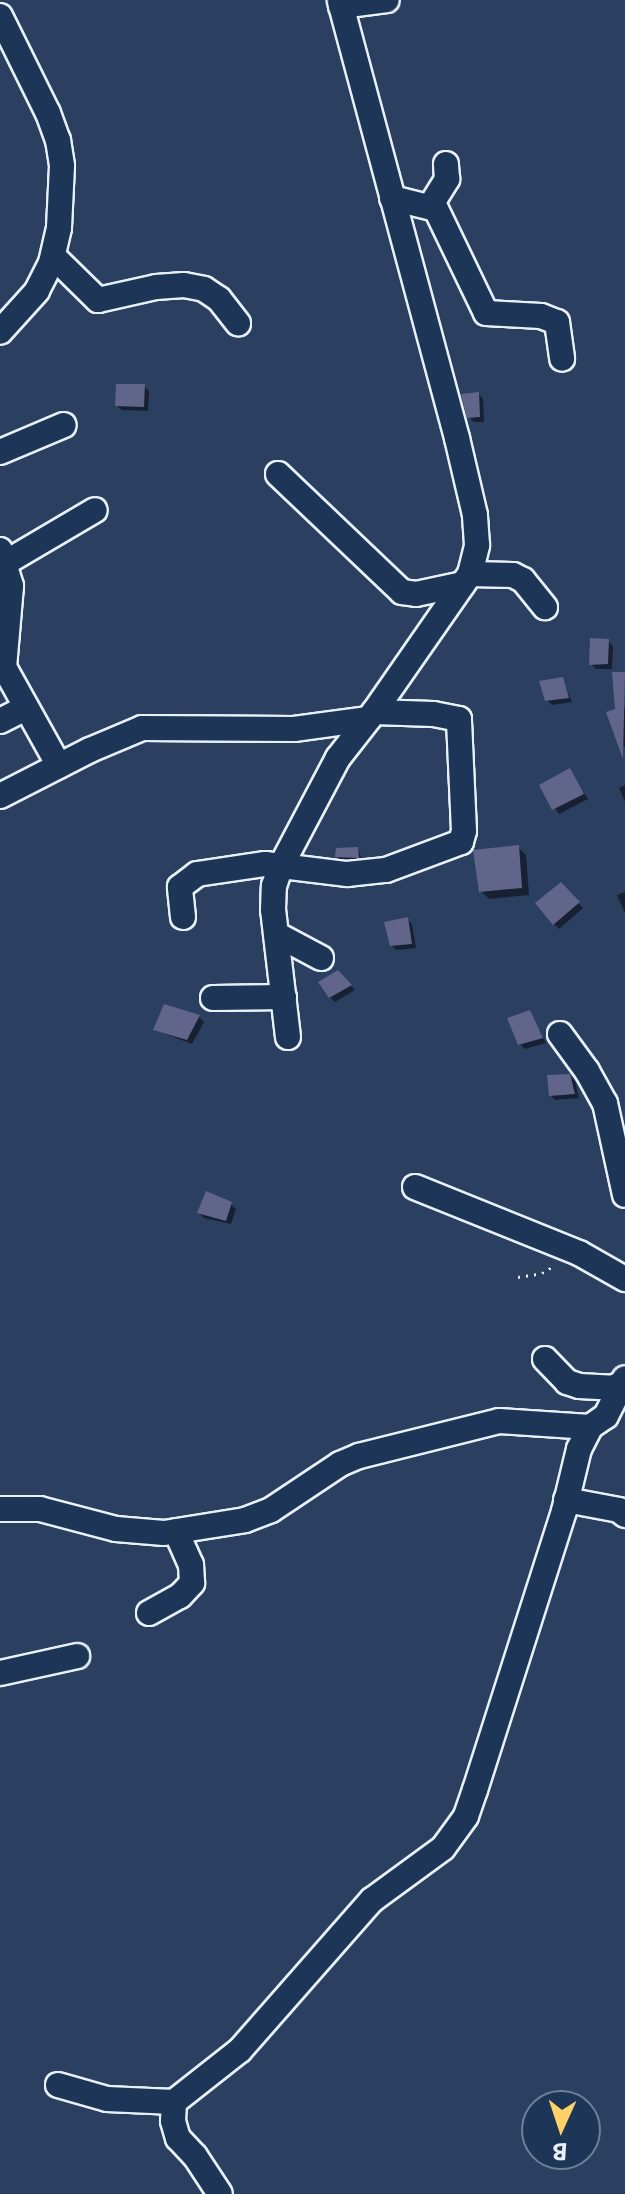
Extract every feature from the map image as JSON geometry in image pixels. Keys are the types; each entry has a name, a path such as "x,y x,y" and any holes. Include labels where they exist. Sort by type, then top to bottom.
{"street":[{"path":"288,1037 276,934 274,886 281,866 338,758 371,716 466,579 477,545 475,515 341,3 387,0"},
{"path":"0,16 58,140 62,166 59,228 53,256 37,291 0,332"},
{"path":"431,205 447,179 446,164"},
{"path":"392,198 431,205 456,246 486,313 552,319 560,329 562,359"},
{"path":"53,256 98,300 156,287 184,285 204,289 219,299 238,323"},
{"path":"0,452 64,425"},
{"path":"278,474 402,592 416,594 466,579 513,575 523,580 545,607"},
{"path":"59,766 4,667 11,586 3,556 95,510"},
{"path":"0,721 25,708"},
{"path":"0,796 142,728 294,729 371,716 433,714 459,719 464,831 461,842 386,870 347,874 251,865 197,874 180,887 183,917"},
{"path":"276,934 321,958"},
{"path":"213,998 284,997"},
{"path":"560,1034 587,1071 605,1103 625,1195"},
{"path":"415,1187 579,1253 625,1279"},
{"path":"545,1359 567,1382 579,1386 613,1388 624,1381"},
{"path":"58,2085 107,2099 174,2102 240,2050 372,1900 443,1848 466,1816 566,1500 579,1449 590,1427 606,1416 624,1381"},
{"path":"0,1509 40,1509 138,1533 176,1531 245,1520 271,1510 340,1464 359,1456 499,1421 590,1427"},
{"path":"566,1500 619,1510 625,1515"},
{"path":"149,1613 180,1596 192,1583 191,1565 176,1531"},
{"path":"0,1673 77,1656"},
{"path":"174,2102 173,2121 178,2138 195,2156 220,2194"}],"path":[{"path":"518,1277 542,1273 579,1253"}],"building":[{"path":"116,384 145,384 144,407 115,406"},
{"path":"479,392 480,417 467,418 461,394"},
{"path":"590,638 609,639 608,664 589,665"},
{"path":"612,672 625,672 623,759 606,712 615,709"},
{"path":"563,677 569,698 545,701 539,681"},
{"path":"570,768 584,794 552,810 539,785"},
{"path":"519,845 522,888 479,892 473,850"},
{"path":"358,847 359,858 335,857 336,848"},
{"path":"561,882 580,902 553,925 535,903"},
{"path":"408,917 412,944 390,946 384,922"},
{"path":"338,970 352,985 329,998 318,982"},
{"path":"164,1004 200,1015 187,1040 153,1030"},
{"path":"530,1010 543,1038 518,1045 507,1018"},
{"path":"570,1074 575,1094 549,1096 547,1075"},
{"path":"206,1191 232,1202 226,1221 197,1213"}]}
